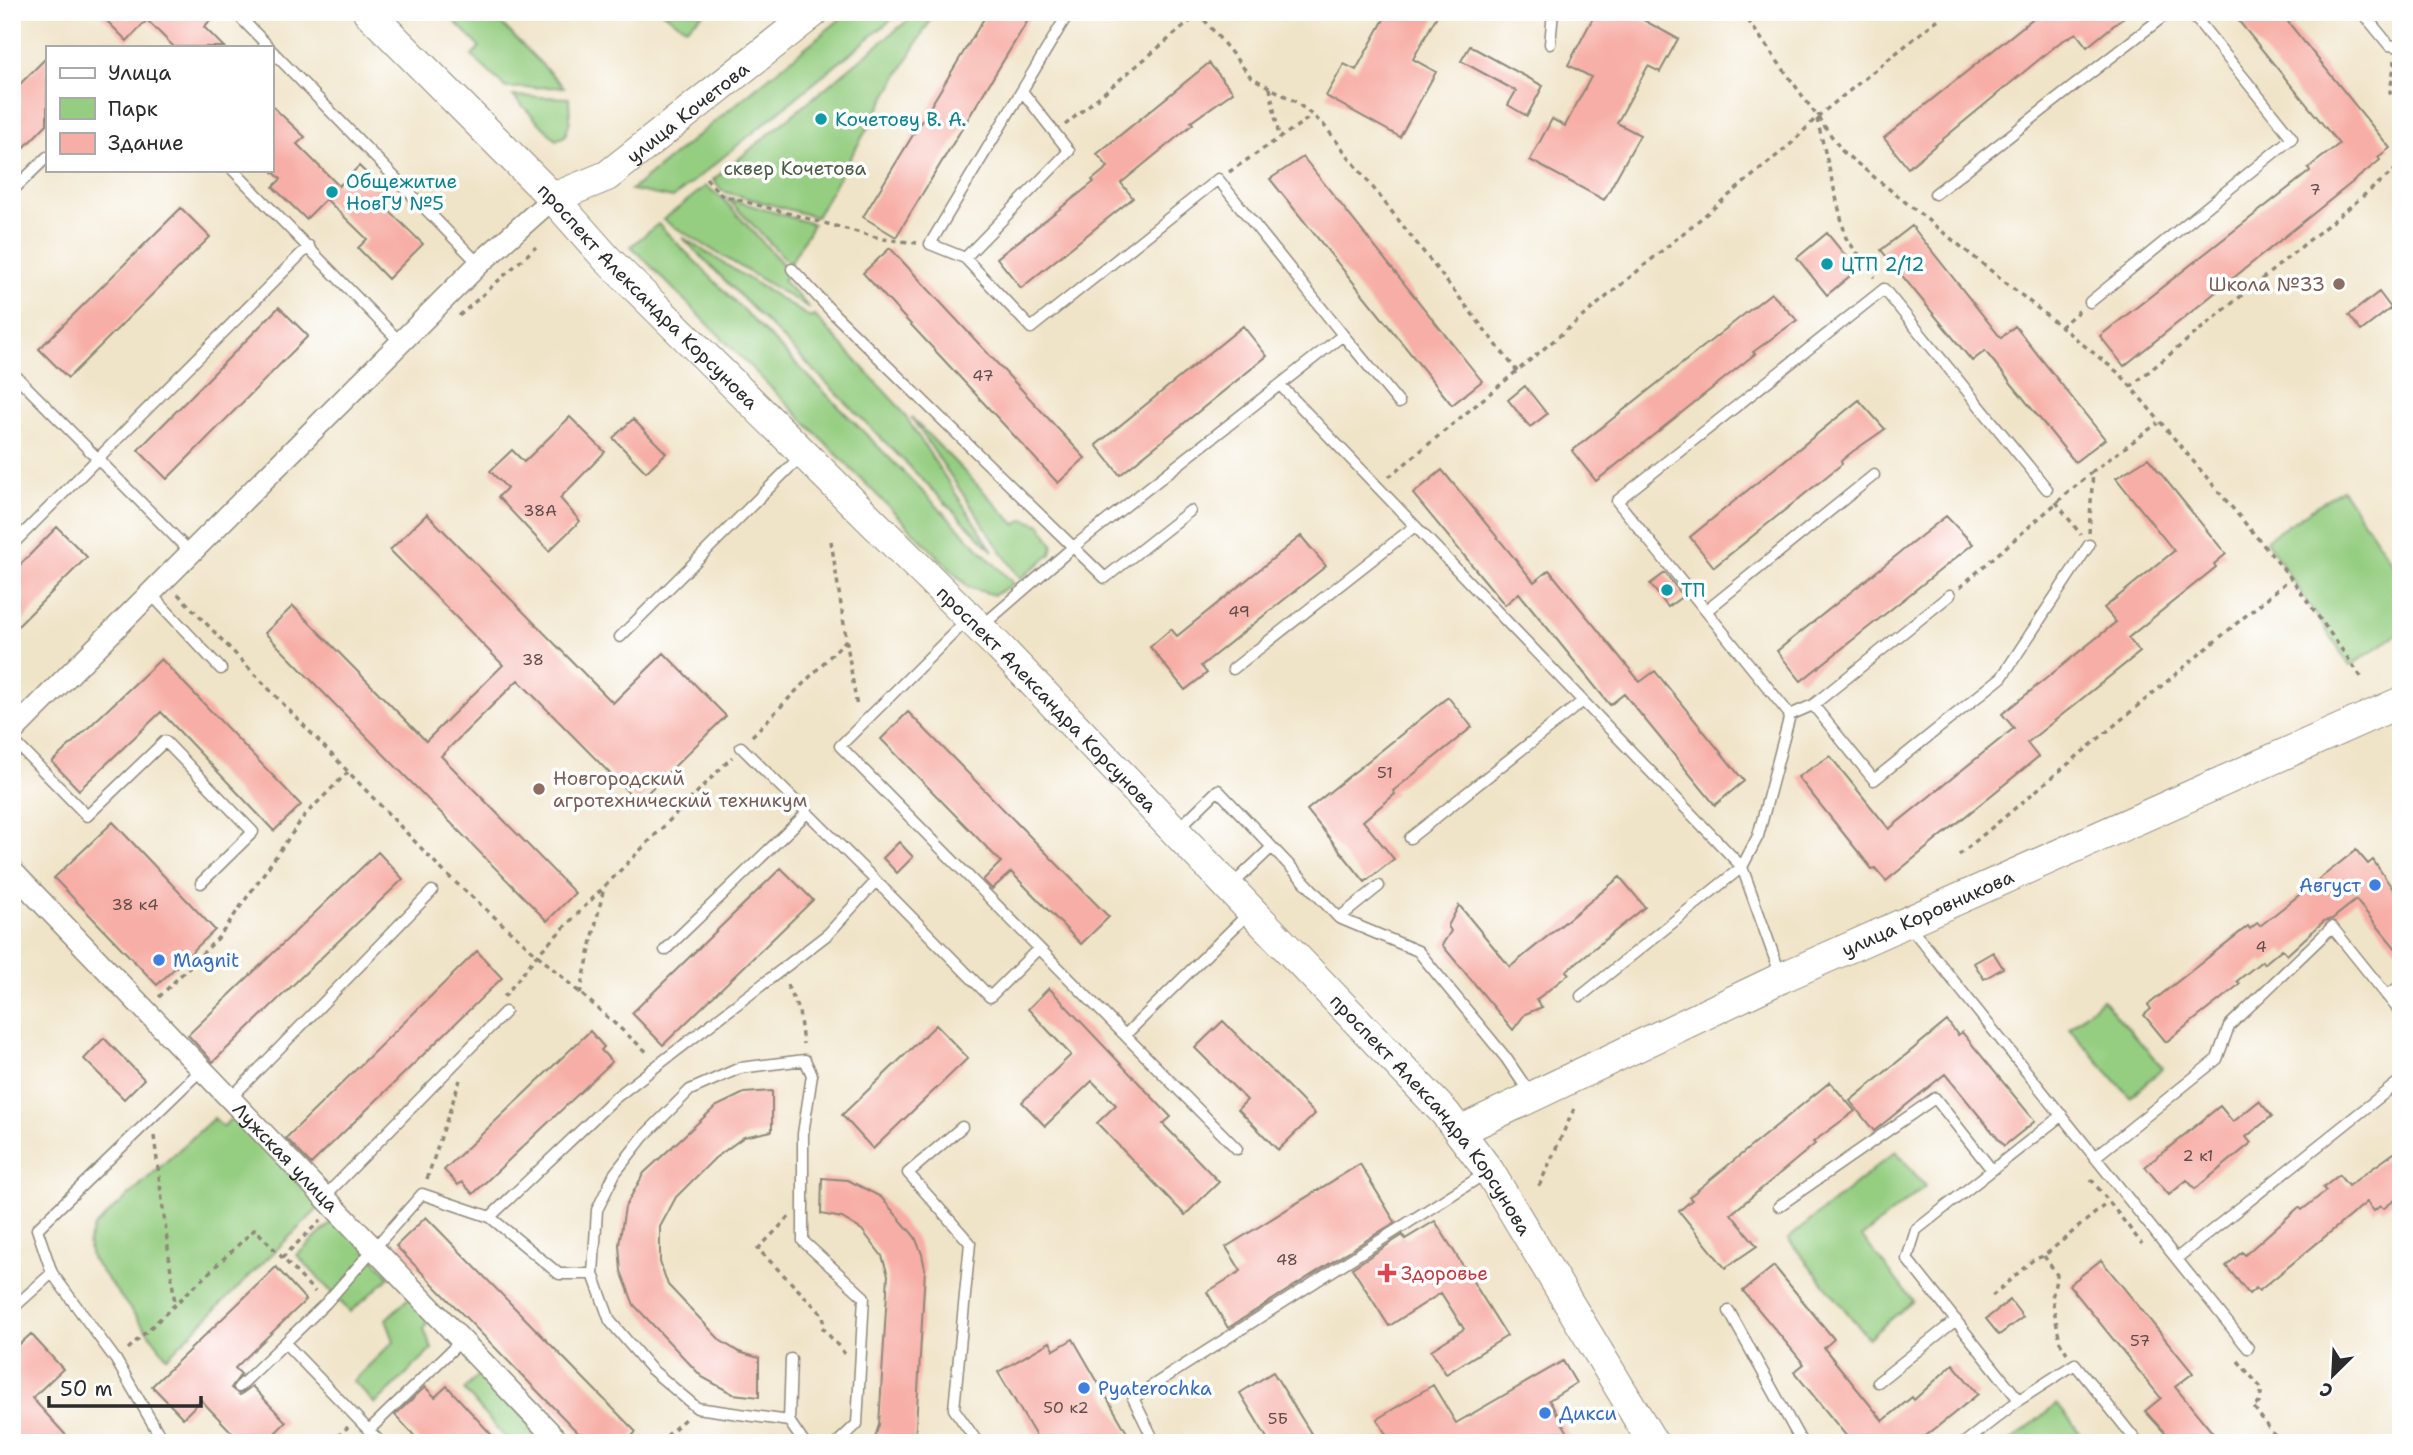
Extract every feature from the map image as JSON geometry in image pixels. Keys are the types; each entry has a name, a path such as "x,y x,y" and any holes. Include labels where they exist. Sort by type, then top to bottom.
{"street":[{"name":"проспект Александра Корсунова","path":"368,12 552,198 607,258 804,452 1177,830 1460,1131 1489,1171 1646,1438"},
{"name":"улица Кочетова","path":"552,198 607,176 814,12"},
{"path":"12,732 479,264 552,198"},
{"name":"улица Коровникова","path":"1460,1131 1782,978 2401,702"},
{"name":"Лужская улица","path":"12,871 560,1443"}],"lane":[{"path":"235,12 268,46"},
{"path":"1069,12 930,244 965,258 1031,328 1218,179 1399,403"},
{"path":"1550,44 1553,12"},
{"path":"1935,194 2169,12"},
{"path":"2090,302 2292,138 2198,21 2183,12"},
{"path":"2198,21 2209,12"},
{"path":"2362,12 2389,45 2399,48"},
{"path":"273,51 479,264"},
{"path":"965,258 1069,151 1022,91"},
{"path":"12,191 46,158"},
{"path":"235,172 401,343"},
{"path":"12,545 309,246"},
{"path":"792,269 834,314 921,396 1105,579 1190,511"},
{"path":"1790,715 1617,501 1884,289 2047,489"},
{"path":"1237,1149 840,746 974,623 1343,335"},
{"path":"12,372 191,553"},
{"path":"1280,385 1742,867 1782,978"},
{"path":"620,637 804,452"},
{"path":"1706,611 1874,475"},
{"path":"1233,669 1415,526"},
{"path":"1813,705 1874,780 2002,677 2089,545"},
{"path":"157,587 221,669"},
{"path":"1790,715 1813,705 1950,596"},
{"path":"1410,838 1583,701"},
{"path":"1581,996 1742,867 1758,836 1790,715"},
{"path":"12,739 87,816 164,741 253,832 201,883"},
{"path":"741,747 990,997 1040,948"},
{"path":"1177,830 1218,790 1339,918 1418,951 1506,1058 1531,1096"},
{"path":"665,950 807,813"},
{"path":"1231,886 1272,847"},
{"path":"490,1217 615,1098 828,934 876,881"},
{"path":"1339,918 1379,886"},
{"path":"230,1099 432,891"},
{"path":"1125,1035 1252,909"},
{"path":"1907,922 2248,1348"},
{"path":"2095,1157 2217,1059 2229,1026 2332,927 2401,1013"},
{"path":"2387,996 2401,985"},
{"path":"329,1203 505,1012"},
{"path":"789,1421 696,1408 651,1369 610,1321 593,1274 597,1210 615,1174 643,1137 690,1090 740,1068 806,1060 812,1075 803,1134 803,1241 864,1297 857,1424 837,1443"},
{"path":"163,1443 116,1360 52,1273 37,1229 201,1070"},
{"path":"2177,1258 2401,1080"},
{"path":"1779,1206 1935,1098 1992,1170"},
{"path":"2019,1400 1907,1259 1916,1230 2062,1115"},
{"path":"962,1128 908,1173 970,1243 954,1409 978,1443"},
{"path":"1155,1443 1133,1398 1489,1171"},
{"path":"239,1387 326,1303 422,1194 490,1217 559,1274 593,1274"},
{"path":"12,1309 52,1273"},
{"path":"1729,1311 1802,1443"},
{"path":"1878,1382 1955,1320"},
{"path":"369,1430 461,1341"},
{"path":"285,1343 381,1443"},
{"path":"791,1359 789,1421 804,1443"},
{"path":"1964,1443 2019,1400 2075,1364 2138,1443"}],"path":[{"path":"1742,12 1843,152 2120,375 2291,578 2362,678"},
{"path":"1376,486 1792,143 1817,117 1947,12"},
{"path":"1055,133 1199,13 1251,77 1313,116 1517,371"},
{"path":"2399,48 2390,92 2401,104"},
{"path":"1270,88 1279,139"},
{"path":"1218,179 1313,116"},
{"path":"1817,117 1846,238 1884,289"},
{"path":"2130,387 2401,165"},
{"path":"706,178 721,195 883,239 930,244"},
{"path":"2060,327 2090,302"},
{"path":"1950,596 2093,471 2159,423"},
{"path":"2089,545 2093,471"},
{"path":"2047,489 2089,545"},
{"path":"831,541 860,727"},
{"path":"1959,855 2291,578"},
{"path":"157,587 348,772 446,874 661,1063"},
{"path":"505,1012 501,1001 537,955 846,640"},
{"path":"145,1011 219,937 304,815 348,772"},
{"path":"580,994 604,887"},
{"path":"780,972 799,1012 806,1060"},
{"path":"422,1194 471,1046"},
{"path":"1539,1186 1574,1109"},
{"path":"151,1118 175,1304"},
{"path":"2095,1157 2089,1175 2150,1253"},
{"path":"1992,1296 2034,1259 2044,1256 2123,1190"},
{"path":"803,1202 758,1249 824,1316 822,1327 860,1372"},
{"path":"282,1258 329,1203"},
{"path":"116,1360 255,1229 326,1303"},
{"path":"2044,1256 2057,1275 2052,1298 2060,1342 2075,1364"},
{"path":"2236,1358 2262,1389 2259,1403 2253,1406 2280,1443"},
{"path":"659,1443 696,1408"},
{"path":"330,1443 358,1419"},
{"path":"2382,1443 2401,1428"}],"green space":[{"path":"445,12 490,12 564,87 506,88 472,56 480,47"},
{"path":"662,12 706,12 686,28"},
{"path":"849,12 901,12 673,198 631,190"},
{"name":"сквер Кочетова","path":"918,12 935,12 816,217 722,191 713,180"},
{"path":"513,96 569,98 570,121 565,136 556,140"},
{"path":"706,186 722,198 790,272 783,280 810,309 663,220"},
{"path":"727,198 813,224 790,264"},
{"path":"658,224 1014,584 994,595 968,587 631,246"},
{"path":"682,237 811,318 814,315 900,408 993,551"},
{"path":"911,417 1016,525 1024,519 1041,525 1053,545 1051,554 1020,579"},
{"path":"2342,489 2401,576 2401,632 2350,666 2266,540"},
{"path":"2102,999 2163,1068 2130,1097 2069,1028"},
{"path":"236,1113 322,1205 167,1357 91,1258 88,1242 94,1227 214,1118 223,1127"},
{"path":"1896,1151 1925,1186 1862,1237 1913,1301 1868,1338 1788,1239"},
{"path":"337,1218 390,1277 350,1312 297,1255"},
{"path":"413,1294 431,1316 424,1329 432,1349 375,1404 353,1381 394,1341 386,1319"},
{"path":"481,1372 548,1443 509,1443 464,1390"},
{"path":"2057,1404 2088,1443 2008,1443"}],"building":[{"path":"98,12 218,12 204,27 223,46 173,46 147,20 127,41"},
{"path":"988,12 1033,12 896,237 863,217"},
{"path":"1388,12 1439,12 1413,59 1436,72 1400,137 1326,96 1344,64 1356,70"},
{"path":"1596,12 1629,12 1678,39 1660,72 1648,66 1617,123 1640,135 1604,200 1530,160 1552,119 1565,126 1591,77 1568,65"},
{"path":"2041,12 2130,12 2087,47 2076,33 2059,43 1908,168 1884,138"},
{"path":"2246,12 2280,12 2390,148 2378,157 2380,160 2124,366 2100,336 2310,171 2308,168 2339,144 2237,19"},
{"path":"1470,46 1543,86 1527,116 1508,105 1516,91 1461,61"},
{"path":"46,58 46,125 12,160 12,92"},
{"path":"1209,63 1233,92 1191,122 1193,124 1121,183 1133,198 1021,288 997,258 1094,182 1092,180 1108,167 1097,154"},
{"name":"Общежитие НовГУ №5","path":"273,107 305,137 297,144 339,186 359,166 391,197 383,205 423,244 388,279 358,248 367,239 326,199 306,219 273,187 281,179 273,172"},
{"path":"1303,157 1482,381 1452,405 1270,179"},
{"path":"181,208 210,237 68,378 39,349"},
{"path":"1912,226 2001,338 2015,326 2105,439 2075,462 1985,351 1972,361 1881,250"},
{"name":"ЦТП 2/12","path":"1827,233 1857,270 1827,295 1797,258"},
{"path":"890,248 1085,458 1058,483 863,273"},
{"path":"2379,292 2391,308 2361,331 2349,315"},
{"path":"1771,293 1797,320 1753,352 1755,354 1596,481 1572,451"},
{"path":"279,307 308,336 167,479 138,450"},
{"path":"1243,326 1267,356 1120,475 1096,445"},
{"path":"1525,386 1547,414 1530,427 1508,400"},
{"path":"1859,400 1885,429 1852,452 1841,461 1842,464 1714,567 1690,537"},
{"path":"570,417 605,452 560,498 580,521 549,551 498,497 507,488 490,471 512,450 524,462"},
{"path":"633,419 666,453 646,472 613,438"},
{"path":"2148,458 2226,554 2214,564 2216,567 2128,638 2140,652 2027,743 2038,757 1886,881 1875,868 1872,869 1798,777 1830,756 1889,829 2014,728 2002,714 2116,622 2104,608 2174,551 2116,478"},
{"path":"1442,470 1534,582 1549,570 1640,682 1655,671 1744,781 1715,805 1624,694 1610,705 1519,593 1505,605 1413,494"},
{"path":"427,514 613,703 664,653 726,716 638,802 518,680 441,756 575,893 547,921 265,633 293,606 426,741 503,665 390,550"},
{"path":"1946,516 1973,544 1801,681 1777,651"},
{"path":"57,527 87,557 12,632 12,573"},
{"path":"1301,536 1326,566 1201,666 1207,673 1185,690 1150,647 1171,629 1177,636"},
{"name":"ТП","path":"1665,573 1683,596 1668,607 1650,584"},
{"path":"161,659 301,805 274,831 161,712 79,790 52,762"},
{"path":"1448,697 1472,727 1393,791 1395,794 1363,821 1394,859 1365,882 1307,810"},
{"path":"908,712 1109,917 1081,944 1011,872 992,889 983,880 1001,862 881,739"},
{"path":"113,822 215,930 157,985 54,878"},
{"path":"899,842 913,857 897,873 883,858"},
{"path":"2356,850 2368,864 2373,860 2401,901 2401,955 2356,900 2332,919 2324,921 2287,955 2282,949 2264,964 2262,961 2237,981 2240,984 2166,1042 2144,1015 2151,1009 2148,1005 2248,926 2250,929 2257,923 2260,926"},
{"path":"378,852 403,879 213,1062 188,1035"},
{"path":"781,868 813,900 663,1045 632,1013"},
{"path":"1620,877 1645,907 1566,971 1569,974 1536,1000 1542,1007 1525,1014 1513,1030 1442,945 1451,931 1448,926 1459,905 1510,967"},
{"path":"477,951 502,978 311,1164 286,1138"},
{"path":"1993,952 2003,968 1984,979 1974,963"},
{"path":"1049,988 1171,1117 1163,1124 1219,1182 1185,1215 1097,1123 1116,1105 1092,1081 1045,1126 1022,1102 1071,1055 1028,1009"},
{"path":"1223,1021 1315,1114 1278,1150 1238,1109 1247,1100 1195,1048"},
{"path":"1947,1021 1958,1035 1962,1032 2035,1121 2004,1146 1945,1074 1874,1131 1850,1101"},
{"path":"936,1025 968,1058 873,1149 842,1115"},
{"path":"590,1031 604,1047 601,1050 612,1062 473,1194 462,1182 458,1185 444,1170"},
{"path":"104,1038 144,1079 124,1099 84,1059"},
{"path":"1830,1082 1855,1111 1813,1142 1815,1144 1731,1214 1757,1246 1725,1268 1679,1211 1692,1200 1689,1197"},
{"path":"772,1091 772,1131 744,1137 715,1158 676,1197 660,1227 660,1262 668,1285 721,1341 739,1352 759,1358 759,1397 733,1394 702,1377 634,1305 621,1271 619,1245 625,1207 644,1173 715,1107 744,1093"},
{"path":"2259,1101 2272,1116 2246,1137 2251,1143 2195,1189 2187,1180 2169,1195 2145,1167 2220,1106 2233,1122"},
{"path":"2401,1148 2401,1195 2383,1209 2380,1206 2374,1211 2367,1202 2259,1291 2256,1288 2249,1294 2226,1266 2242,1252 2245,1255 2299,1207 2302,1210 2326,1191 2323,1188 2339,1175 2348,1186"},
{"path":"1360,1164 1395,1222 1228,1328 1207,1292 1241,1271 1226,1247"},
{"path":"822,1178 848,1180 881,1197 915,1237 922,1254 925,1269 915,1443 873,1443 879,1425 888,1275 882,1256 862,1230 842,1218 821,1214"},
{"path":"426,1217 636,1432 625,1443 588,1443 396,1246"},
{"path":"1435,1221 1507,1336 1446,1374 1431,1350 1464,1329 1441,1293 1389,1326 1352,1268 1403,1235 1405,1239"},
{"path":"2101,1260 2193,1373 2175,1387 2221,1443 2174,1443 2145,1411 2161,1398 2069,1285"},
{"path":"1774,1266 1834,1339 1824,1348 1883,1421 1912,1397 1914,1400 1953,1364 1978,1394 1917,1443 1852,1443 1794,1372 1804,1364 1743,1291"},
{"path":"276,1267 306,1300 235,1368 241,1374 231,1388 240,1395 252,1386 286,1422 274,1434 282,1443 242,1443 201,1400 183,1418 152,1386"},
{"path":"2010,1300 2023,1317 1999,1335 1986,1319"},
{"path":"31,1334 63,1369 32,1398 73,1443 12,1443 12,1351"},
{"path":"1073,1339 1133,1443 1040,1443 998,1372 1050,1342 1054,1350"},
{"path":"1563,1361 1576,1383 1549,1400 1571,1438 1563,1443 1391,1443 1377,1419 1433,1385 1456,1423"},
{"path":"1273,1372 1317,1443 1270,1443 1240,1393"},
{"path":"447,1386 499,1443 421,1443 395,1415 425,1387 435,1397"}],"place":[{"name":"Кочетову В. А.","path":"821,119"},
{"name":"Общежитие НовГУ №5","path":"332,192"},
{"name":"ЦТП 2/12","path":"1827,264"},
{"name":"Школа №33","path":"2339,284"},
{"name":"ТП","path":"1667,590"},
{"name":"Новгородский агротехнический техникум","path":"539,789"},
{"name":"Август","path":"2375,885"},
{"name":"Magnit","path":"159,960"},
{"name":"Здоровье","path":"1387,1273"},
{"name":"Pyaterochka","path":"1084,1388"},
{"name":"Дикси","path":"1545,1413"}]}
